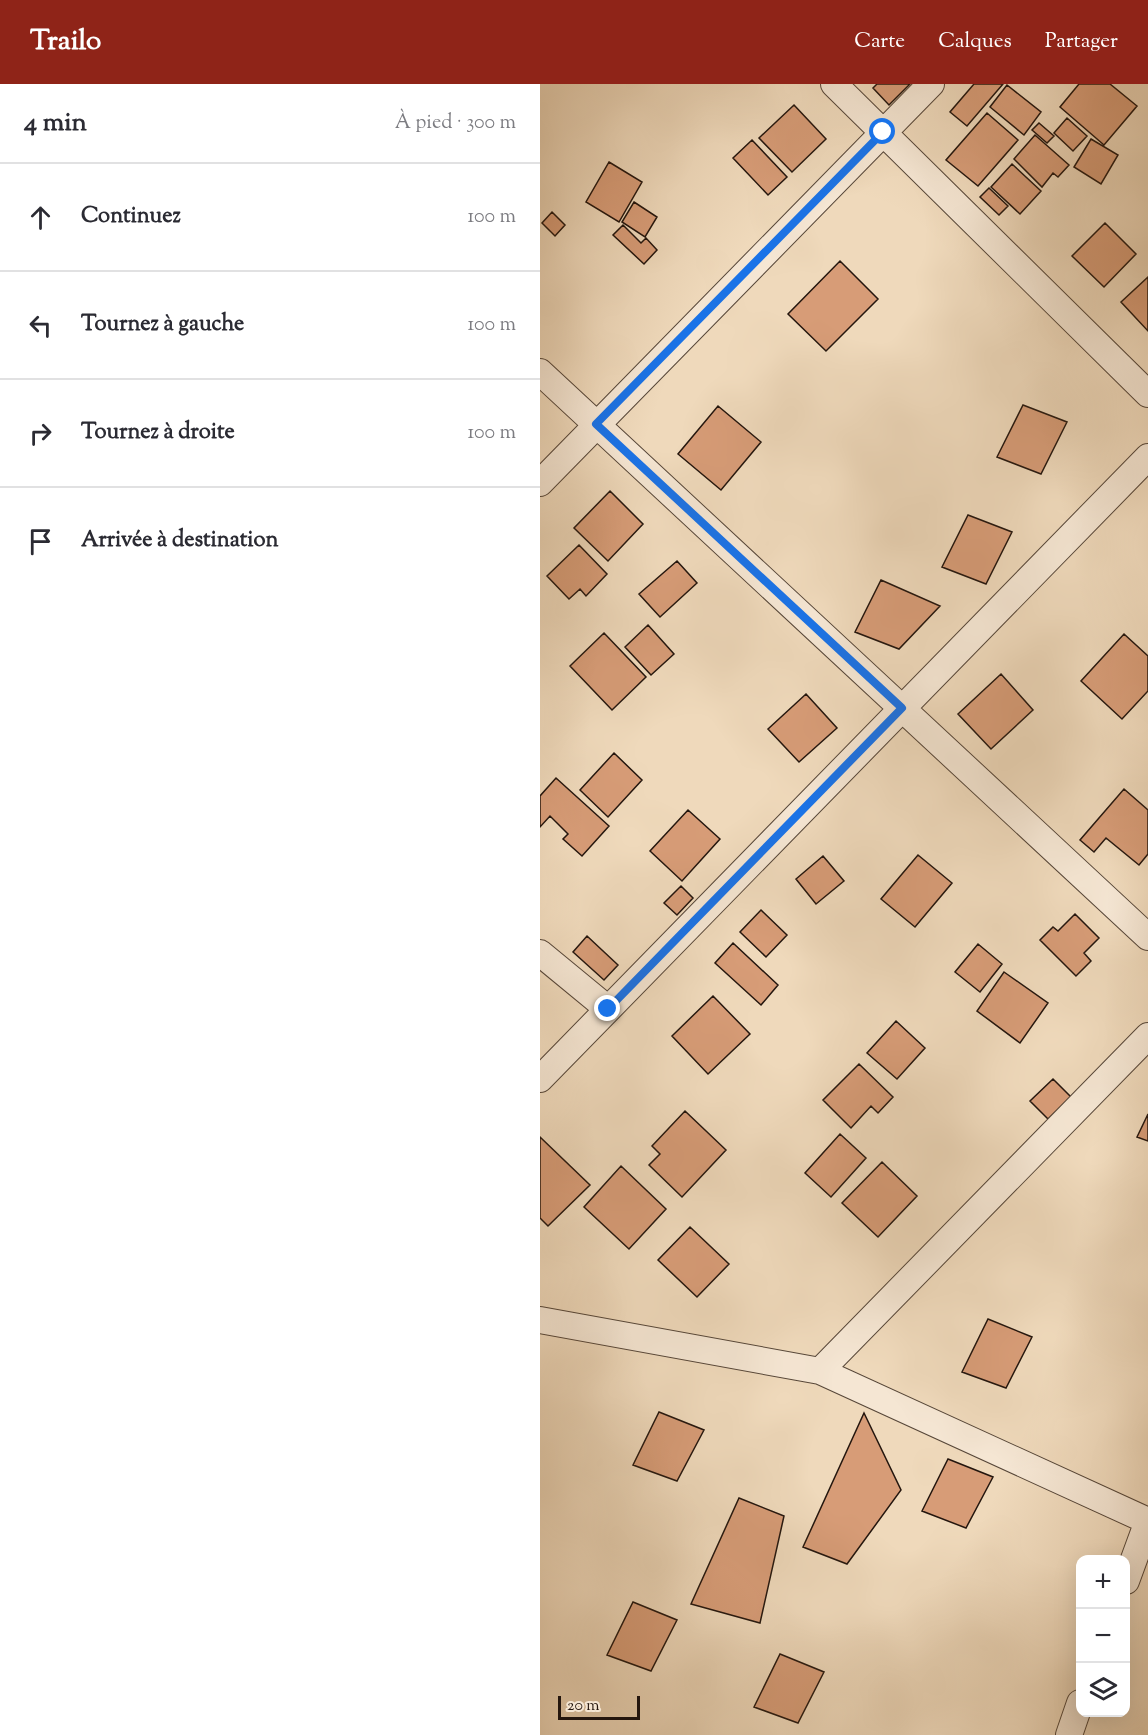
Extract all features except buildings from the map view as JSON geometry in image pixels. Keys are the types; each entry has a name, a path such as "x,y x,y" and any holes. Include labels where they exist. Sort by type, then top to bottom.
{"street":[{"path":"834,84 1148,394"},
{"path":"540,483 931,84"},
{"path":"540,372 1148,937"},
{"path":"540,1079 1148,457"},
{"path":"540,953 608,1009"},
{"path":"820,1371 1148,1036"},
{"path":"540,1320 820,1371 1148,1521 1130,1568"},
{"path":"1069,1735 1076,1715"}],"route":[{"path":"608,1009 902,708 596,424 883,132"}]}
